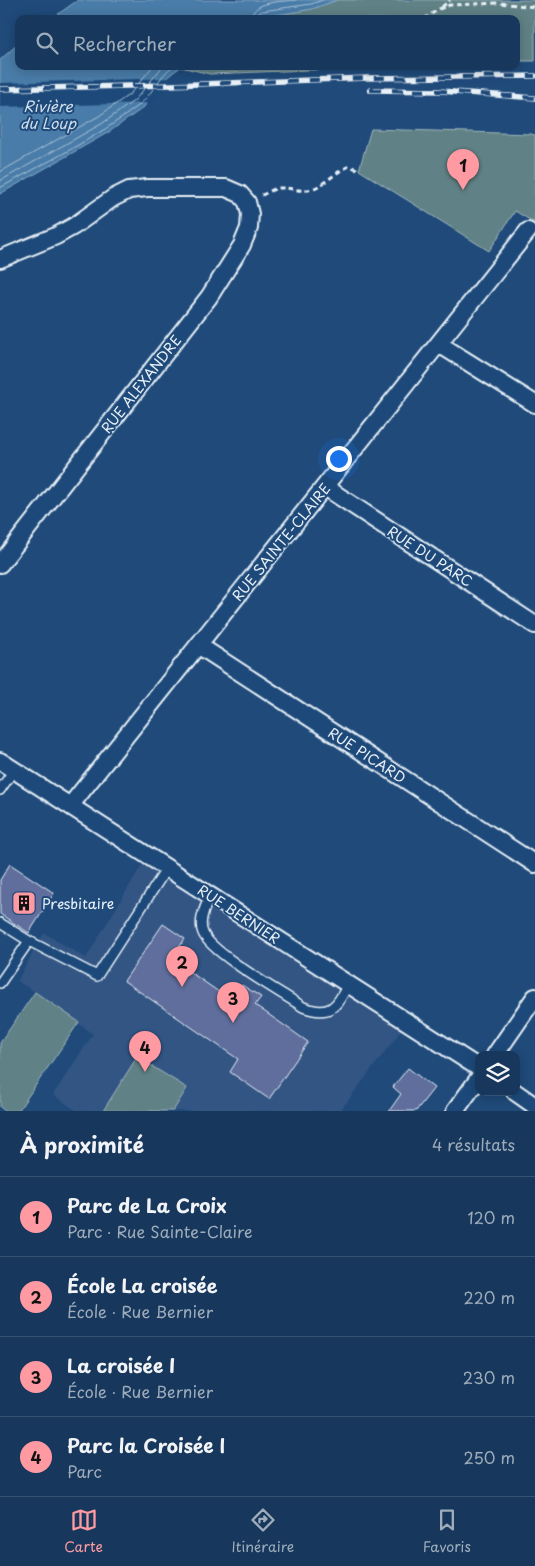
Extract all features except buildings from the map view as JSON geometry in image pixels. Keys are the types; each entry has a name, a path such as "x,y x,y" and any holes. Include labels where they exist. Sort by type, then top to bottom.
{"street":[{"path":"0,259 56,236 74,226 113,198 129,190 147,188 226,188 243,198"},
{"name":"RUE ALEXANDRE","path":"0,564 209,298 242,245 250,228 250,214 243,198"},
{"name":"RUE SAINTE-CLAIRE","path":"70,806 528,231"},
{"path":"439,344 535,404"},
{"name":"RUE DU PARC","path":"325,487 535,625"},
{"name":"RUE PICARD","path":"198,645 535,864"},
{"name":"RUE BERNIER","path":"0,762 475,1065"},
{"path":"498,1051 535,996"},
{"path":"456,1111 475,1084"},
{"path":"520,1096 535,1106"}],"lane":[{"path":"0,790 14,770"},
{"path":"0,923 29,941 97,976 167,868"},
{"path":"210,896 203,912 203,933 208,943 221,954 295,1001 316,1012 334,1007 348,984"},
{"path":"0,983 29,941"}],"path":[{"path":"430,15 450,0"},
{"path":"439,9 450,5 499,3 535,6"},
{"path":"243,198 279,188 299,191 311,189 350,166 359,170"}],"shaded area":[{"path":"143,863 403,1028 340,1111 77,1111 53,1095 93,1034 17,981 44,933 86,958"}],"green space":[{"path":"337,0 535,0 535,61 520,61 520,15 277,15 312,9"},
{"path":"193,70 309,70 210,74"},
{"path":"371,129 535,135 535,223 515,211 489,251 359,170"},
{"path":"35,992 79,1022 18,1111 5,1111 0,1107 0,1043"},
{"path":"137,1057 187,1088 173,1111 103,1111"}],"water":[{"path":"78,0 337,0 312,9 277,15 57,15"},
{"name":"Rivière du Loup","path":"15,47 15,70 176,70 143,108 109,132 0,194 0,60"}],"pier":[{"path":"171,78 151,103 0,107 0,83"}],"railway":[{"path":"0,89 368,78 535,76"},
{"path":"370,90 440,91 535,98"}],"place":[{"name":"Parc de La Croix","path":"463,190"},
{"name":"Presbitaire","path":"24,903"},
{"name":"École La croisée","path":"182,987"},
{"name":"La croisée I","path":"233,1023"},
{"name":"Parc la Croisée I","path":"145,1072"}]}
